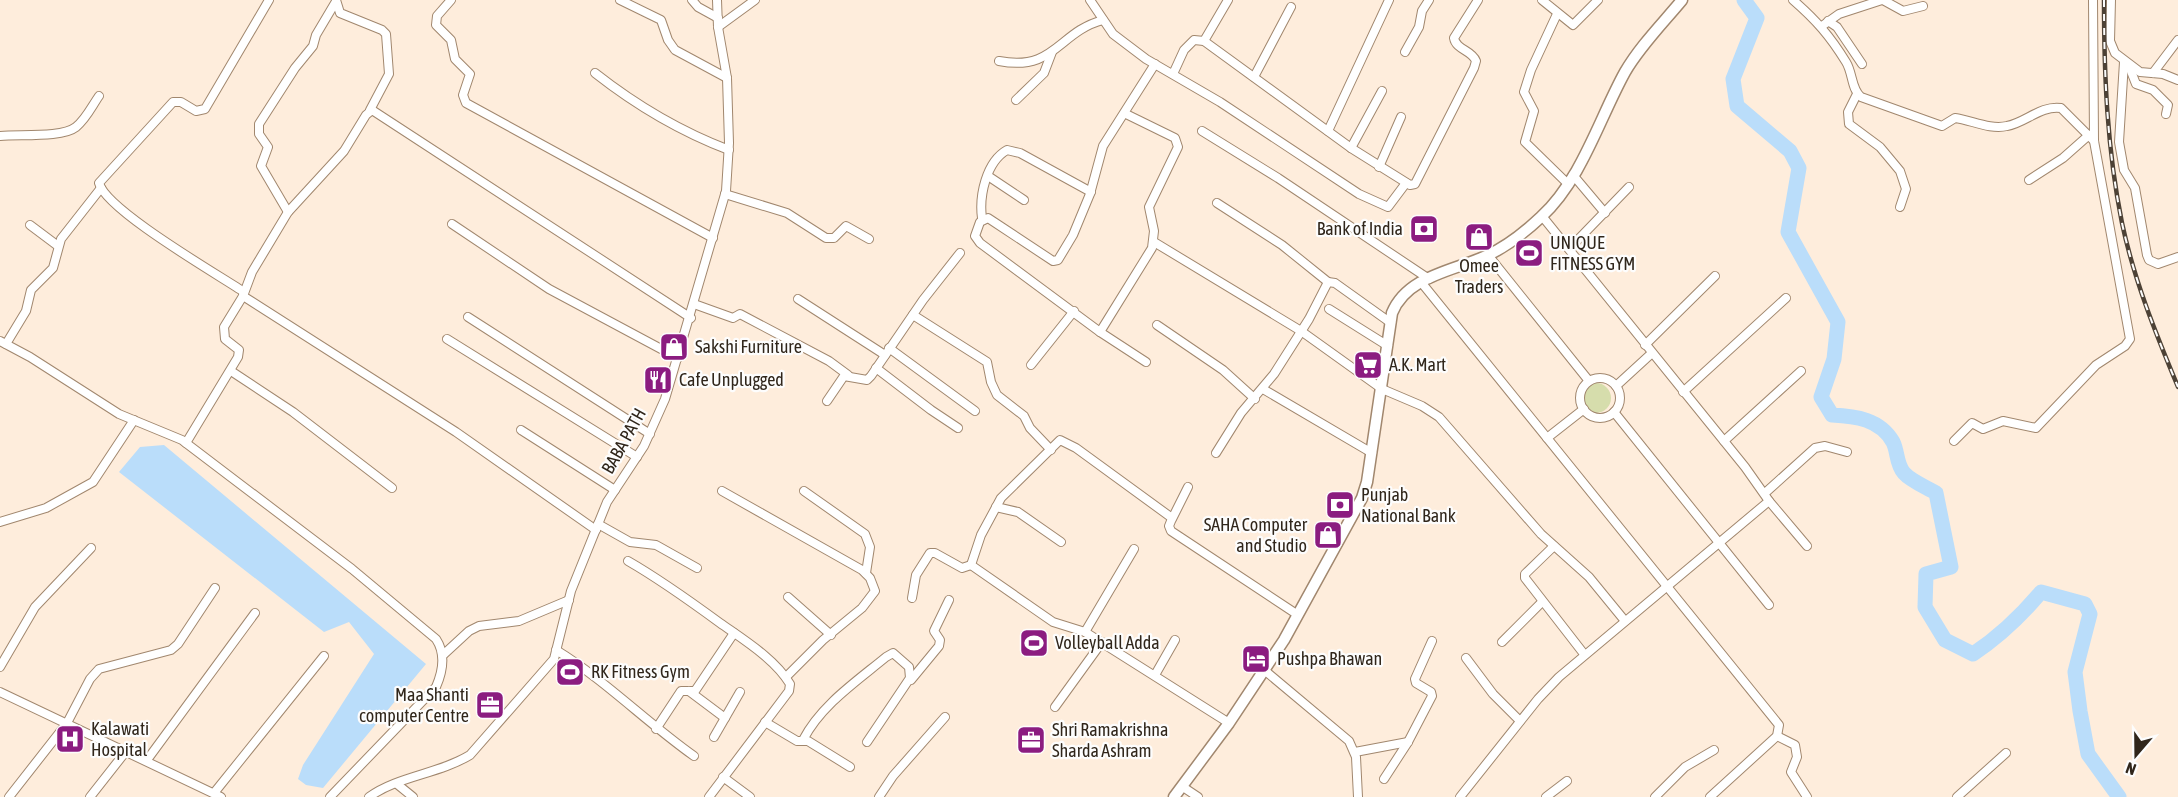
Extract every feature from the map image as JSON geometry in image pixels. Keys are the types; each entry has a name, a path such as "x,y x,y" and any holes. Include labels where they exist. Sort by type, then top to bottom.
{"main road":[{"path":"1174,797 1229,723 1284,640 1362,498 1372,453 1396,301 1409,288 1488,255 1509,243 1542,216 1570,180 1626,71 1682,0"}],"street":[{"path":"269,0 236,52 211,103 205,109 196,111 181,102 173,102 101,178 100,188 67,230 58,246 53,268 31,290 26,311 3,343 119,414 171,433 186,443 352,568 436,639 443,655 436,687 330,797"},
{"path":"451,0 437,16 436,25 452,40 455,59 470,74 463,94 466,103 714,238"},
{"path":"620,0 655,16 665,26 668,40 675,50 727,78"},
{"path":"692,0 718,22 755,0"},
{"name":"BABA PATH","path":"369,797 397,784 457,763 470,755 550,666 569,600 597,527 615,489 650,434 691,318 714,238 725,194 729,150 727,78 718,22 717,0"},
{"path":"1090,0 1117,38 1382,206 1388,207 1406,183"},
{"path":"1328,131 1389,0"},
{"path":"1405,52 1419,27 1422,11 1429,0"},
{"path":"1173,74 1188,45 1194,40 1204,41 1378,167 1406,183 1415,184 1474,68 1476,61 1474,57 1458,46 1454,38 1478,0"},
{"path":"1542,0 1573,25 1598,0"},
{"path":"1793,0 1825,24 1837,27 1862,64"},
{"path":"1825,24 1839,14 1883,0 1903,11 1923,6"},
{"path":"1954,441 1972,423 1983,429 2003,421 2036,428 2096,365 2128,343 2127,314 2091,138 2093,0"},
{"path":"2111,0 2110,41 2115,53 2127,64 2145,74 2153,73 2178,80"},
{"path":"186,443 231,371 239,350 225,339 224,327 244,294 252,272 288,212 344,151 389,74 386,34 382,30 340,13 335,1"},
{"path":"288,212 261,166 268,147 259,134 259,124 295,68 313,46 316,34 335,1"},
{"path":"1204,41 1227,1"},
{"path":"1254,77 1292,7"},
{"path":"1557,14 1531,70 1524,92 1534,111 1525,142 1605,213"},
{"path":"999,61 1018,64 1036,61 1052,52 1081,27 1103,20"},
{"path":"1825,24 1847,64 1857,94 1848,112 1849,124 1880,147 1900,171 1906,189 1900,207"},
{"path":"2153,73 2178,40"},
{"path":"1016,100 1044,73 1052,52"},
{"path":"982,219 996,222 1056,262 1073,235 1091,192 1103,146 1126,114 1155,64"},
{"path":"2127,64 2136,84 2153,90 2168,105 2166,114"},
{"path":"2127,64 2119,142 2124,170 2135,189 2147,255 2150,260 2158,264 2178,257"},
{"path":"595,73 657,117 688,134 729,150"},
{"path":"1351,148 1382,91"},
{"path":"1857,94 1899,112 1942,126 1958,118 1973,124 2004,127 2049,108 2061,108 2091,138"},
{"path":"0,136 69,131 84,118 99,96"},
{"path":"370,110 379,112 489,187 691,318"},
{"path":"1100,332 1154,242 1149,207 1173,162 1177,142 1168,134 1126,114"},
{"path":"1378,167 1401,117"},
{"path":"1202,131 1278,178 1425,280 1666,589 1779,725 1777,736 1710,797"},
{"path":"2029,180 2091,138"},
{"path":"1091,192 1011,149 997,157 988,176 982,194 982,219 975,234 977,240 1100,332 1146,362"},
{"path":"988,176 1024,200"},
{"path":"100,188 153,233 597,527 630,542 656,545 697,568"},
{"path":"1569,249 1629,188"},
{"path":"725,194 787,213 826,238 834,238 846,226 869,239"},
{"path":"1217,203 1282,245 1328,282 1335,283 1391,323"},
{"path":"1542,216 1807,546"},
{"path":"452,224 549,289 678,357"},
{"path":"30,225 58,246"},
{"path":"1154,242 1301,331 1382,388 1422,406 1439,417 1530,522 1589,577 1626,621"},
{"path":"694,304 733,318 740,314 829,361 848,375 867,380 960,253"},
{"path":"1488,255 1588,381"},
{"path":"1645,345 1715,276"},
{"path":"1216,453 1241,413 1263,389 1301,331 1328,282"},
{"path":"1683,392 1786,298"},
{"path":"798,299 887,351 975,411"},
{"path":"1329,309 1388,346"},
{"path":"1031,365 1074,311"},
{"path":"913,315 987,363 991,382 997,395 1024,416 1030,428 1051,450"},
{"path":"468,317 650,434"},
{"path":"1156,325 1223,370 1255,399"},
{"path":"447,339 637,457"},
{"path":"1616,386 1652,353"},
{"path":"876,368 958,428"},
{"path":"231,371 292,412 392,488"},
{"path":"1724,441 1801,371"},
{"path":"828,401 844,376 848,375"},
{"path":"1584,409 1581,391 1588,381 1606,379 1616,386 1620,396 1614,412"},
{"path":"1263,389 1372,453"},
{"path":"1547,438 1584,409"},
{"path":"1584,409 1598,417 1614,412"},
{"path":"1614,412 1769,604"},
{"path":"1,520 46,508 93,482 134,420"},
{"path":"521,429 615,489"},
{"path":"971,566 972,556 1004,494 1062,440 1172,518"},
{"path":"1460,797 1538,699 1584,654 1720,543 1815,448 1826,446 1847,452"},
{"path":"1188,487 1169,526 1172,531 1298,615"},
{"path":"722,491 866,573 874,585 874,595 786,677"},
{"path":"804,491 865,534 870,546 866,573"},
{"path":"996,507 1018,512 1061,542"},
{"path":"1554,546 1525,574 1527,583 1584,654"},
{"path":"0,667 35,607 90,548"},
{"path":"1085,632 1134,549"},
{"path":"912,598 916,575 930,554 935,553 962,568 971,566 1053,622 1085,632 1229,723"},
{"path":"628,561 670,585 734,633 786,677 791,688 709,797"},
{"path":"9,797 68,723 90,679 99,669 171,650 178,644 215,588"},
{"path":"788,597 831,635"},
{"path":"443,655 469,631 479,626 519,621 569,600"},
{"path":"867,742 908,682 939,646 940,640 934,631 949,600"},
{"path":"1502,642 1542,602"},
{"path":"147,760 255,613"},
{"path":"656,729 681,691 695,691 734,633"},
{"path":"1155,675 1176,640"},
{"path":"1384,779 1408,742 1432,696 1431,692 1416,683 1415,678 1432,641"},
{"path":"1055,707 1102,642"},
{"path":"556,650 592,673 656,729 694,756"},
{"path":"804,740 808,730 834,701 890,654 896,655 909,667 908,682"},
{"path":"0,692 127,750 217,795 324,656"},
{"path":"1466,658 1493,694 1520,721"},
{"path":"1263,669 1342,735 1355,752 1358,797"},
{"path":"688,691 725,718"},
{"path":"714,737 740,692"},
{"path":"879,797 893,776 945,717"},
{"path":"765,722 797,741 804,740 850,767"},
{"path":"1777,736 1795,745 1797,757 1791,772 1808,797"},
{"path":"1355,752 1408,742"},
{"path":"90,797 127,750"},
{"path":"1655,797 1685,767 1714,750"},
{"path":"1957,797 2006,753"},
{"path":"723,777 750,797"},
{"path":"1546,797 1567,780"},
{"path":"397,784 413,797"},
{"path":"1183,787 1198,797"}],"green space":[{"path":"1596,383 1602,384 1610,392 1610,404 1602,412 1596,413 1590,412 1582,404 1581,398 1582,392 1590,384"}],"water":[{"path":"164,445 426,664 323,788 306,785 298,779 303,765 374,654 349,622 324,632 119,472 140,447"}],"waterway":[{"path":"1744,0 1757,18 1733,79 1737,106 1790,151 1799,168 1788,232 1838,322 1834,359 1821,397 1832,415 1866,420 1881,428 1893,442 1904,473 1936,493 1951,567 1926,574 1925,607 1945,640 1973,654 2009,626 2041,592 2085,604 2090,614 2075,672 2080,711 2088,754 2119,797"}],"railway":[{"path":"2104,0 2107,112 2122,223 2139,286 2178,387"}],"place":[{"name":"Bank of India","path":"1424,229"},
{"name":"Omee Traders","path":"1479,237"},
{"name":"UNIQUE FITNESS GYM","path":"1529,253"},
{"name":"Sakshi Furniture","path":"674,347"},
{"name":"A.K. Mart","path":"1368,365"},
{"name":"Cafe Unplugged","path":"658,380"},
{"name":"Punjab National Bank","path":"1340,505"},
{"name":"SAHA Computer and Studio","path":"1328,535"},
{"name":"Volleyball Adda","path":"1034,643"},
{"name":"Pushpa Bhawan","path":"1256,659"},
{"name":"RK Fitness Gym","path":"570,672"},
{"name":"Maa Shanti computer Centre","path":"490,705"},
{"name":"Kalawati Hospital","path":"70,739"},
{"name":"Shri Ramakrishna Sharda Ashram","path":"1031,740"}]}
